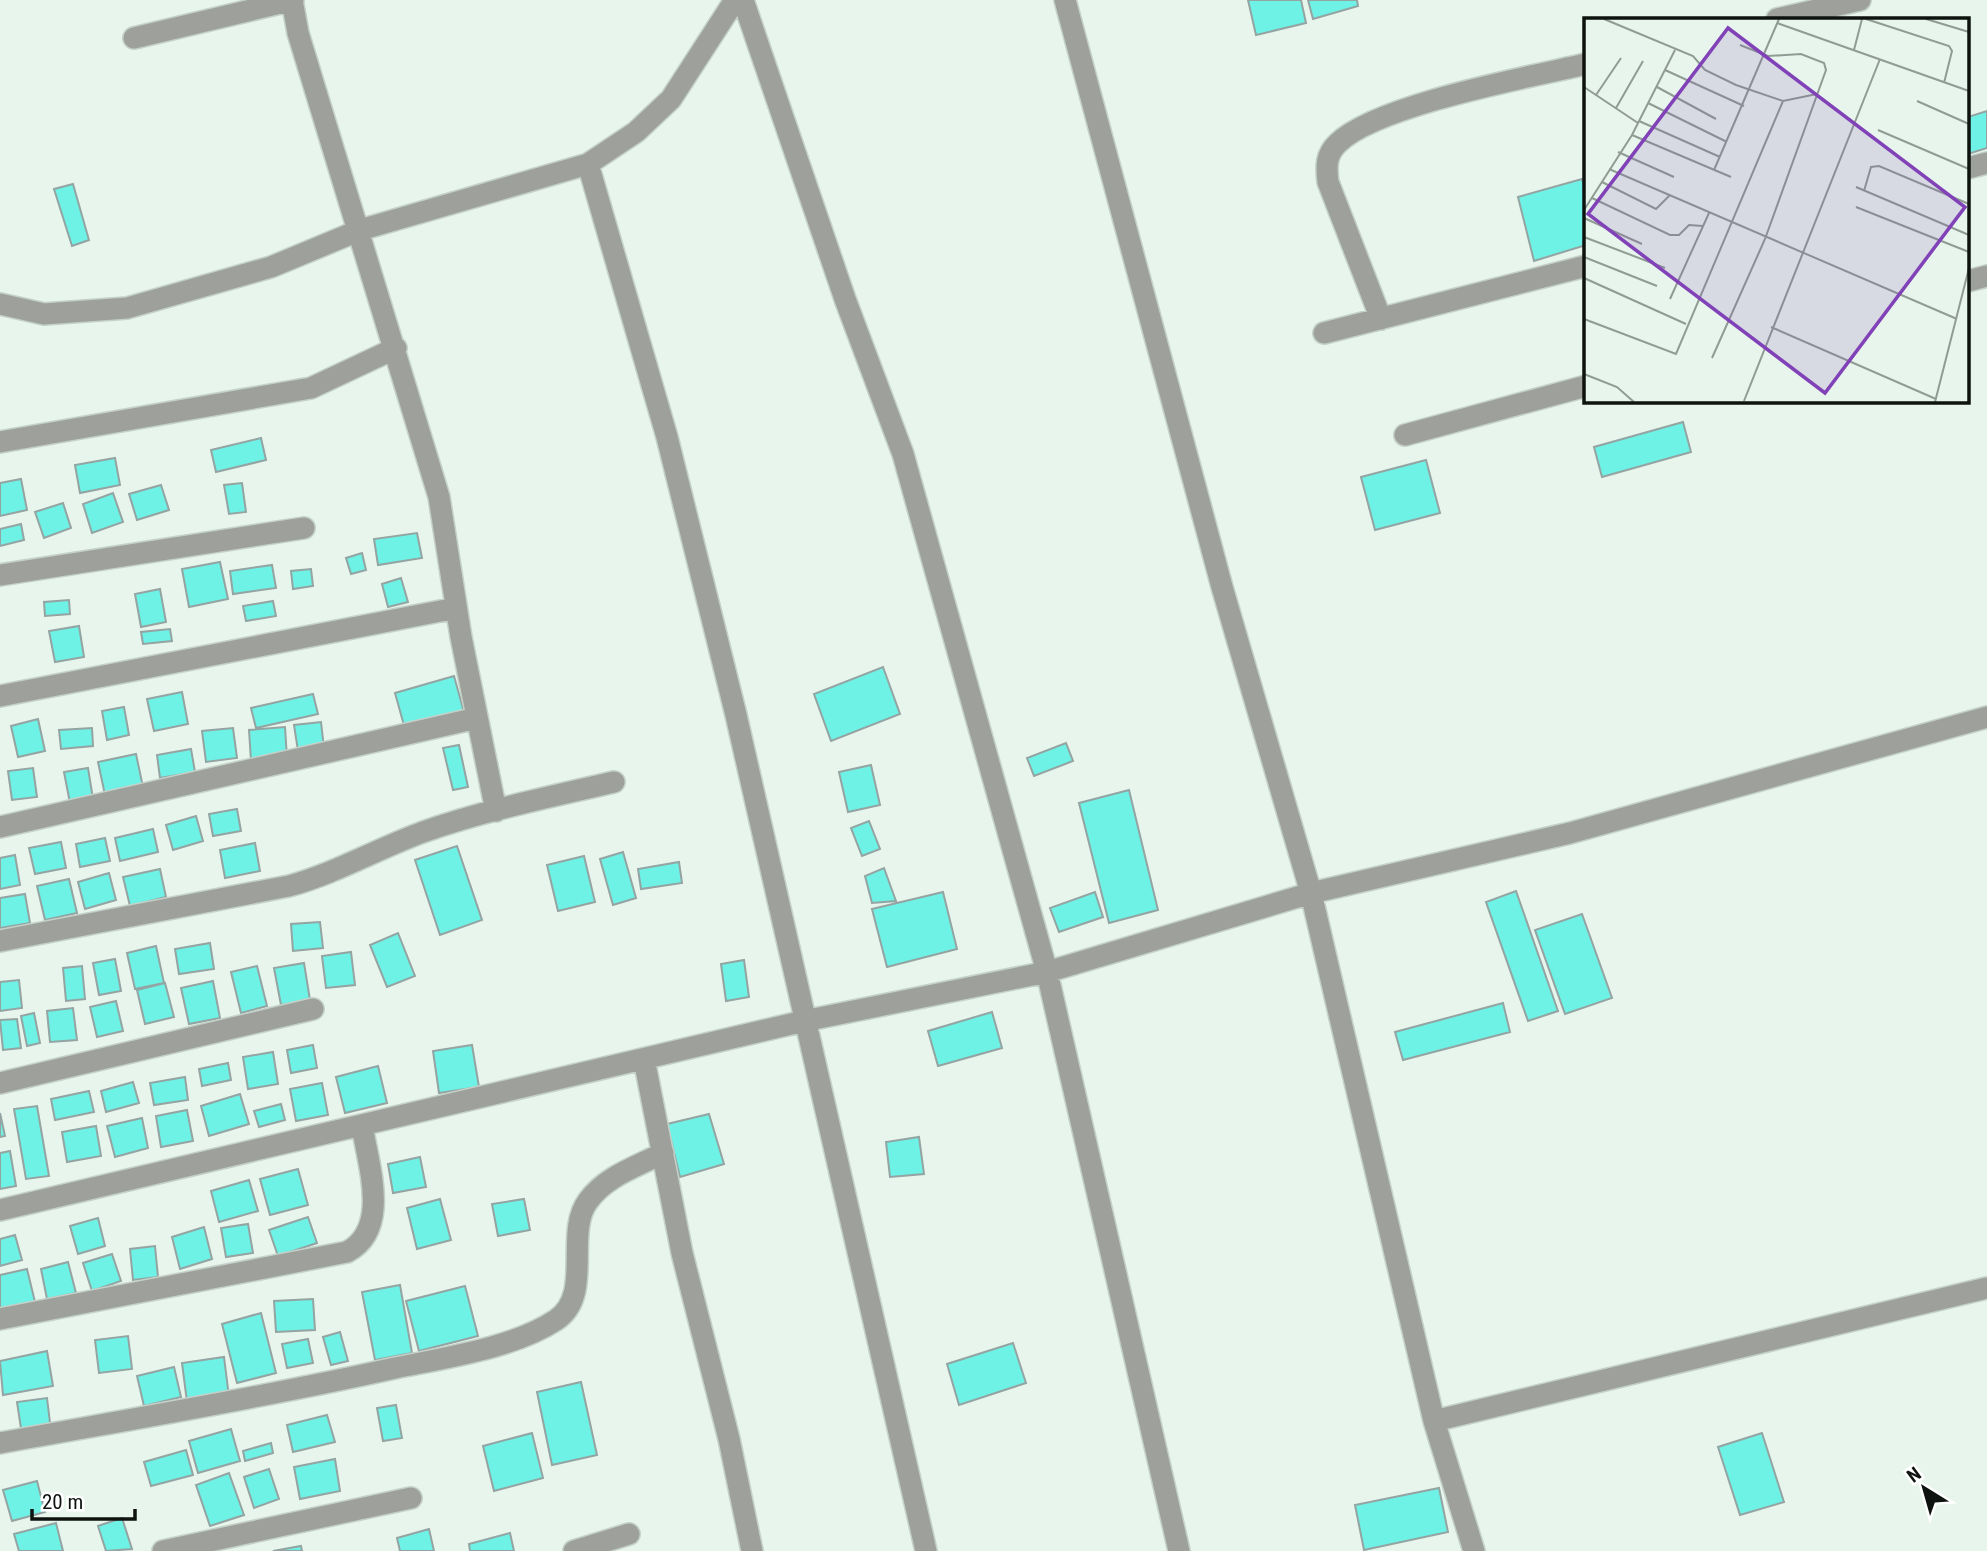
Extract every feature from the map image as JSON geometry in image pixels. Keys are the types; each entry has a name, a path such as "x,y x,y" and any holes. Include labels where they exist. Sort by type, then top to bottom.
{"street":[{"path":"134,38 292,0 298,33 396,348 439,497 456,608 496,811"},
{"path":"0,304 8,308 44,314 127,307 271,267 360,230 588,164 636,132 671,99 735,0"},
{"path":"743,0 845,299 903,454 1047,972 1179,1551"},
{"path":"1065,0 1222,587 1311,893 1434,1421 1474,1551"},
{"path":"1781,18 1860,0"},
{"path":"1381,319 1328,182 1325,162 1337,144 1361,126 1409,108 1584,64"},
{"path":"1969,168 1987,163"},
{"path":"588,164 667,437 736,715 926,1551"},
{"path":"1324,333 1584,267"},
{"path":"1969,281 1987,276"},
{"path":"0,442 311,388 396,348"},
{"path":"1405,435 1584,387"},
{"path":"0,575 304,528"},
{"path":"0,696 456,608"},
{"path":"0,1210 804,1021 1047,972 1311,893 1570,833 1987,717"},
{"path":"0,827 477,718"},
{"path":"0,941 289,886 321,877 360,857 424,832 614,782"},
{"path":"0,1083 313,1009"},
{"path":"645,1059 682,1253 729,1439 752,1551"},
{"path":"0,1319 347,1252 360,1245 373,1224 373,1198 362,1125"},
{"path":"0,1443 293,1391 462,1354 522,1335 558,1319 574,1296 580,1227 586,1203 606,1181 663,1153"},
{"path":"1434,1421 1987,1288"},
{"path":"163,1551 411,1498"},
{"path":"574,1551 628,1534"}],"building":[{"path":"1248,0 1301,0 1306,23 1256,35"},
{"path":"1308,0 1357,0 1358,6 1313,19"},
{"path":"1987,111 1987,148 1969,154 1969,117"},
{"path":"1582,179 1584,246 1534,261 1518,197"},
{"path":"73,184 89,240 72,246 54,189"},
{"path":"1683,422 1691,452 1602,477 1594,447"},
{"path":"261,438 266,460 216,472 211,450"},
{"path":"115,458 120,485 80,493 75,465"},
{"path":"1426,460 1440,513 1375,530 1361,477"},
{"path":"21,479 27,510 0,516 0,483"},
{"path":"242,483 246,512 229,514 224,485"},
{"path":"161,485 169,510 137,520 129,494"},
{"path":"113,493 123,522 92,533 83,504"},
{"path":"63,503 71,528 44,538 35,512"},
{"path":"21,524 24,540 0,546 0,529"},
{"path":"417,533 422,558 378,565 374,539"},
{"path":"362,553 366,570 351,574 346,558"},
{"path":"220,562 228,599 189,607 182,569"},
{"path":"272,565 276,588 233,594 230,571"},
{"path":"311,569 313,586 293,589 291,571"},
{"path":"401,578 408,602 388,607 382,584"},
{"path":"160,589 166,622 141,627 135,594"},
{"path":"69,600 70,614 45,616 44,602"},
{"path":"273,601 276,616 246,621 243,606"},
{"path":"79,626 84,657 55,662 49,631"},
{"path":"170,629 172,641 143,644 141,632"},
{"path":"883,667 900,714 831,741 814,694"},
{"path":"454,676 464,712 405,729 395,693"},
{"path":"182,692 188,724 154,731 147,699"},
{"path":"313,694 318,714 256,728 251,708"},
{"path":"124,707 129,735 107,740 102,711"},
{"path":"38,719 45,751 18,757 11,726"},
{"path":"321,722 324,748 298,751 294,725"},
{"path":"285,727 287,758 251,761 249,730"},
{"path":"92,728 93,746 61,749 59,730"},
{"path":"233,728 237,758 206,762 202,731"},
{"path":"1066,743 1073,761 1034,776 1027,758"},
{"path":"459,745 468,787 453,790 443,748"},
{"path":"191,749 195,772 160,778 157,755"},
{"path":"136,754 143,787 105,795 98,762"},
{"path":"871,765 880,805 848,812 839,772"},
{"path":"33,768 37,797 12,800 8,771"},
{"path":"88,768 93,799 70,803 64,772"},
{"path":"1129,790 1158,910 1109,923 1079,803"},
{"path":"237,809 241,831 213,836 209,814"},
{"path":"196,816 203,841 173,850 166,825"},
{"path":"869,821 880,849 862,856 851,828"},
{"path":"153,829 158,852 120,861 115,838"},
{"path":"105,838 110,861 80,867 76,844"},
{"path":"61,842 66,868 35,874 29,848"},
{"path":"255,843 260,871 225,878 220,850"},
{"path":"457,846 482,920 440,935 415,860"},
{"path":"623,852 636,898 613,905 600,859"},
{"path":"15,855 20,885 0,889 0,858"},
{"path":"584,856 595,902 558,911 547,865"},
{"path":"679,862 682,883 641,889 638,869"},
{"path":"884,868 896,901 872,903 865,876"},
{"path":"160,869 166,897 130,906 123,877"},
{"path":"109,873 116,900 85,909 78,882"},
{"path":"69,879 77,913 45,920 37,886"},
{"path":"1516,891 1558,1011 1528,1021 1486,902"},
{"path":"943,892 957,949 887,967 872,909"},
{"path":"1095,892 1103,917 1059,932 1050,908"},
{"path":"25,894 30,923 0,928 0,898"},
{"path":"1582,914 1612,998 1565,1014 1535,930"},
{"path":"320,922 323,948 293,951 291,924"},
{"path":"398,933 415,976 387,987 370,945"},
{"path":"210,943 214,969 179,974 175,949"},
{"path":"156,946 164,983 135,989 127,953"},
{"path":"351,952 355,985 326,988 322,956"},
{"path":"115,959 121,991 99,995 93,963"},
{"path":"744,960 749,997 726,1001 721,964"},
{"path":"304,963 310,1000 281,1005 274,968"},
{"path":"82,966 85,999 66,1001 63,968"},
{"path":"257,966 267,1006 241,1013 231,972"},
{"path":"19,980 22,1008 0,1011 0,982"},
{"path":"213,981 220,1018 189,1024 181,988"},
{"path":"165,983 174,1017 145,1024 137,990"},
{"path":"116,1001 123,1031 97,1037 90,1007"},
{"path":"1503,1003 1510,1032 1403,1060 1395,1032"},
{"path":"73,1008 77,1040 50,1042 47,1011"},
{"path":"992,1012 1002,1048 938,1066 928,1031"},
{"path":"34,1013 40,1043 27,1046 21,1016"},
{"path":"17,1019 21,1048 3,1050 0,1020"},
{"path":"313,1045 317,1068 291,1073 287,1050"},
{"path":"472,1045 479,1087 439,1093 433,1051"},
{"path":"273,1052 278,1084 248,1089 243,1057"},
{"path":"228,1063 231,1080 202,1086 199,1069"},
{"path":"378,1066 387,1103 345,1113 336,1077"},
{"path":"185,1077 188,1100 154,1105 150,1083"},
{"path":"133,1082 139,1103 106,1112 101,1091"},
{"path":"322,1083 328,1115 296,1121 290,1089"},
{"path":"89,1091 94,1112 55,1120 51,1099"},
{"path":"240,1094 249,1124 209,1136 201,1106"},
{"path":"281,1104 285,1120 259,1127 254,1111"},
{"path":"37,1106 49,1176 26,1179 14,1109"},
{"path":"187,1110 193,1141 161,1147 156,1116"},
{"path":"0,1113 5,1136 0,1137"},
{"path":"709,1114 724,1164 680,1177 667,1124"},
{"path":"142,1118 148,1148 115,1157 107,1126"},
{"path":"96,1126 101,1156 67,1162 62,1132"},
{"path":"919,1137 924,1174 890,1177 886,1142"},
{"path":"10,1151 16,1186 0,1189 0,1153"},
{"path":"420,1157 426,1187 393,1193 388,1164"},
{"path":"298,1169 308,1205 270,1215 260,1179"},
{"path":"249,1180 258,1211 219,1222 211,1191"},
{"path":"440,1199 451,1240 417,1249 407,1208"},
{"path":"524,1199 530,1230 498,1236 492,1204"},
{"path":"308,1217 317,1243 278,1256 269,1230"},
{"path":"98,1218 105,1246 78,1254 70,1226"},
{"path":"248,1224 253,1253 226,1257 221,1228"},
{"path":"204,1227 212,1259 180,1269 172,1237"},
{"path":"15,1235 22,1260 0,1266 0,1239"},
{"path":"155,1246 158,1277 133,1280 130,1249"},
{"path":"112,1254 121,1281 92,1291 83,1263"},
{"path":"68,1262 76,1293 47,1299 41,1269"},
{"path":"27,1269 36,1306 0,1315 0,1275"},
{"path":"400,1285 412,1353 375,1360 362,1292"},
{"path":"465,1286 478,1336 419,1351 406,1301"},
{"path":"313,1299 315,1330 276,1332 274,1301"},
{"path":"261,1313 276,1373 237,1383 222,1324"},
{"path":"340,1332 348,1361 331,1365 323,1337"},
{"path":"128,1336 132,1369 99,1373 95,1340"},
{"path":"308,1339 313,1363 287,1368 282,1344"},
{"path":"1013,1343 1026,1383 959,1405 947,1364"},
{"path":"47,1351 53,1386 3,1395 0,1361"},
{"path":"224,1357 229,1397 187,1402 182,1363"},
{"path":"174,1367 181,1397 144,1406 137,1376"},
{"path":"581,1382 597,1455 552,1465 537,1392"},
{"path":"47,1398 51,1431 22,1435 17,1402"},
{"path":"396,1405 402,1438 383,1441 377,1408"},
{"path":"327,1415 335,1442 293,1452 287,1425"},
{"path":"231,1429 240,1461 198,1473 189,1441"},
{"path":"532,1433 543,1478 494,1491 483,1446"},
{"path":"1762,1433 1784,1502 1740,1515 1718,1447"},
{"path":"271,1443 273,1453 245,1461 243,1451"},
{"path":"186,1450 193,1475 151,1486 144,1462"},
{"path":"335,1459 340,1491 300,1499 294,1467"},
{"path":"269,1469 279,1499 254,1508 244,1477"},
{"path":"229,1473 244,1515 210,1526 196,1485"},
{"path":"37,1481 45,1512 12,1521 3,1490"},
{"path":"1439,1488 1448,1532 1364,1550 1355,1505"},
{"path":"122,1518 132,1549 106,1551 98,1526"},
{"path":"56,1523 63,1551 19,1551 14,1534"},
{"path":"429,1529 434,1551 400,1551 397,1538"},
{"path":"510,1533 514,1551 470,1551 469,1544"},
{"path":"301,1546 302,1551 273,1551"}]}
